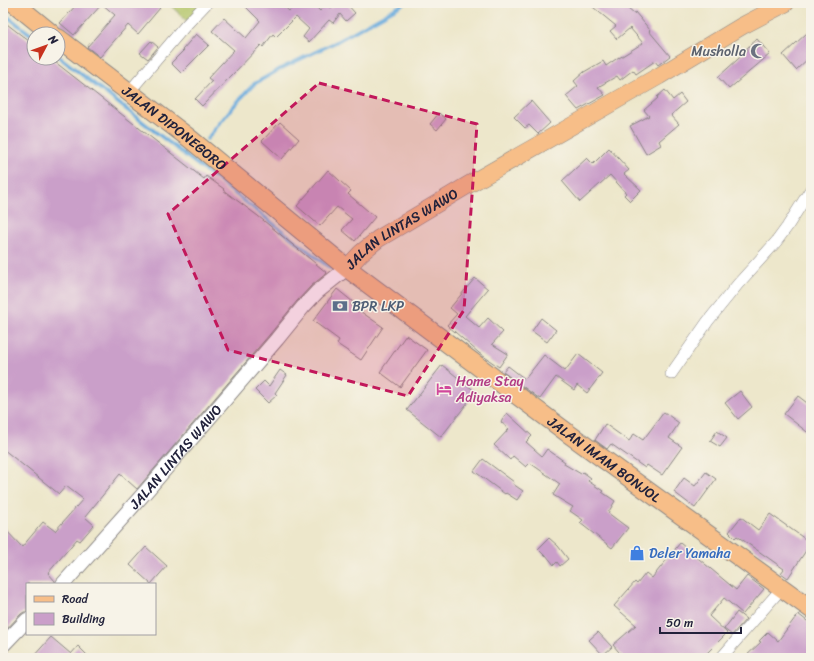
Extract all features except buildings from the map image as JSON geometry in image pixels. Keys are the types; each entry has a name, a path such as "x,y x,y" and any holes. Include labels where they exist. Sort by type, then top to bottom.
{"highway":[{"path":"14,3 42,26"},
{"name":"JALAN DIPONEGORO","path":"66,44 195,143 347,268"},
{"name":"JALAN IMAM BONJOL","path":"347,268 569,434 811,609"}],"main road":[{"name":"JALAN LINTAS WAWO","path":"347,268 361,253 378,239 468,185 659,76 742,26 786,3"}],"street":[{"path":"129,92 186,25 207,3"},
{"path":"671,374 708,321 738,284 776,242 811,189"},
{"name":"JALAN LINTAS WAWO","path":"64,583 148,490 303,307 317,292 347,268"},
{"path":"721,658 782,588"},
{"path":"3,645 26,621"}],"highlighted area":[{"path":"319,83 477,124 464,310 408,396 228,350 168,214"}],"green space":[{"path":"168,3 203,3 187,21"}],"waterway":[{"path":"207,139 231,109 254,84 282,68 334,43 405,3"},
{"path":"3,13 26,31"},
{"path":"66,62 330,268"}],"place":[{"name":"Musholla","path":"758,51"},
{"name":"BPR LKP","path":"340,306"},
{"name":"Home Stay Adiyaksa","path":"444,389"},
{"name":"Deler Yamaha","path":"637,553"}]}
